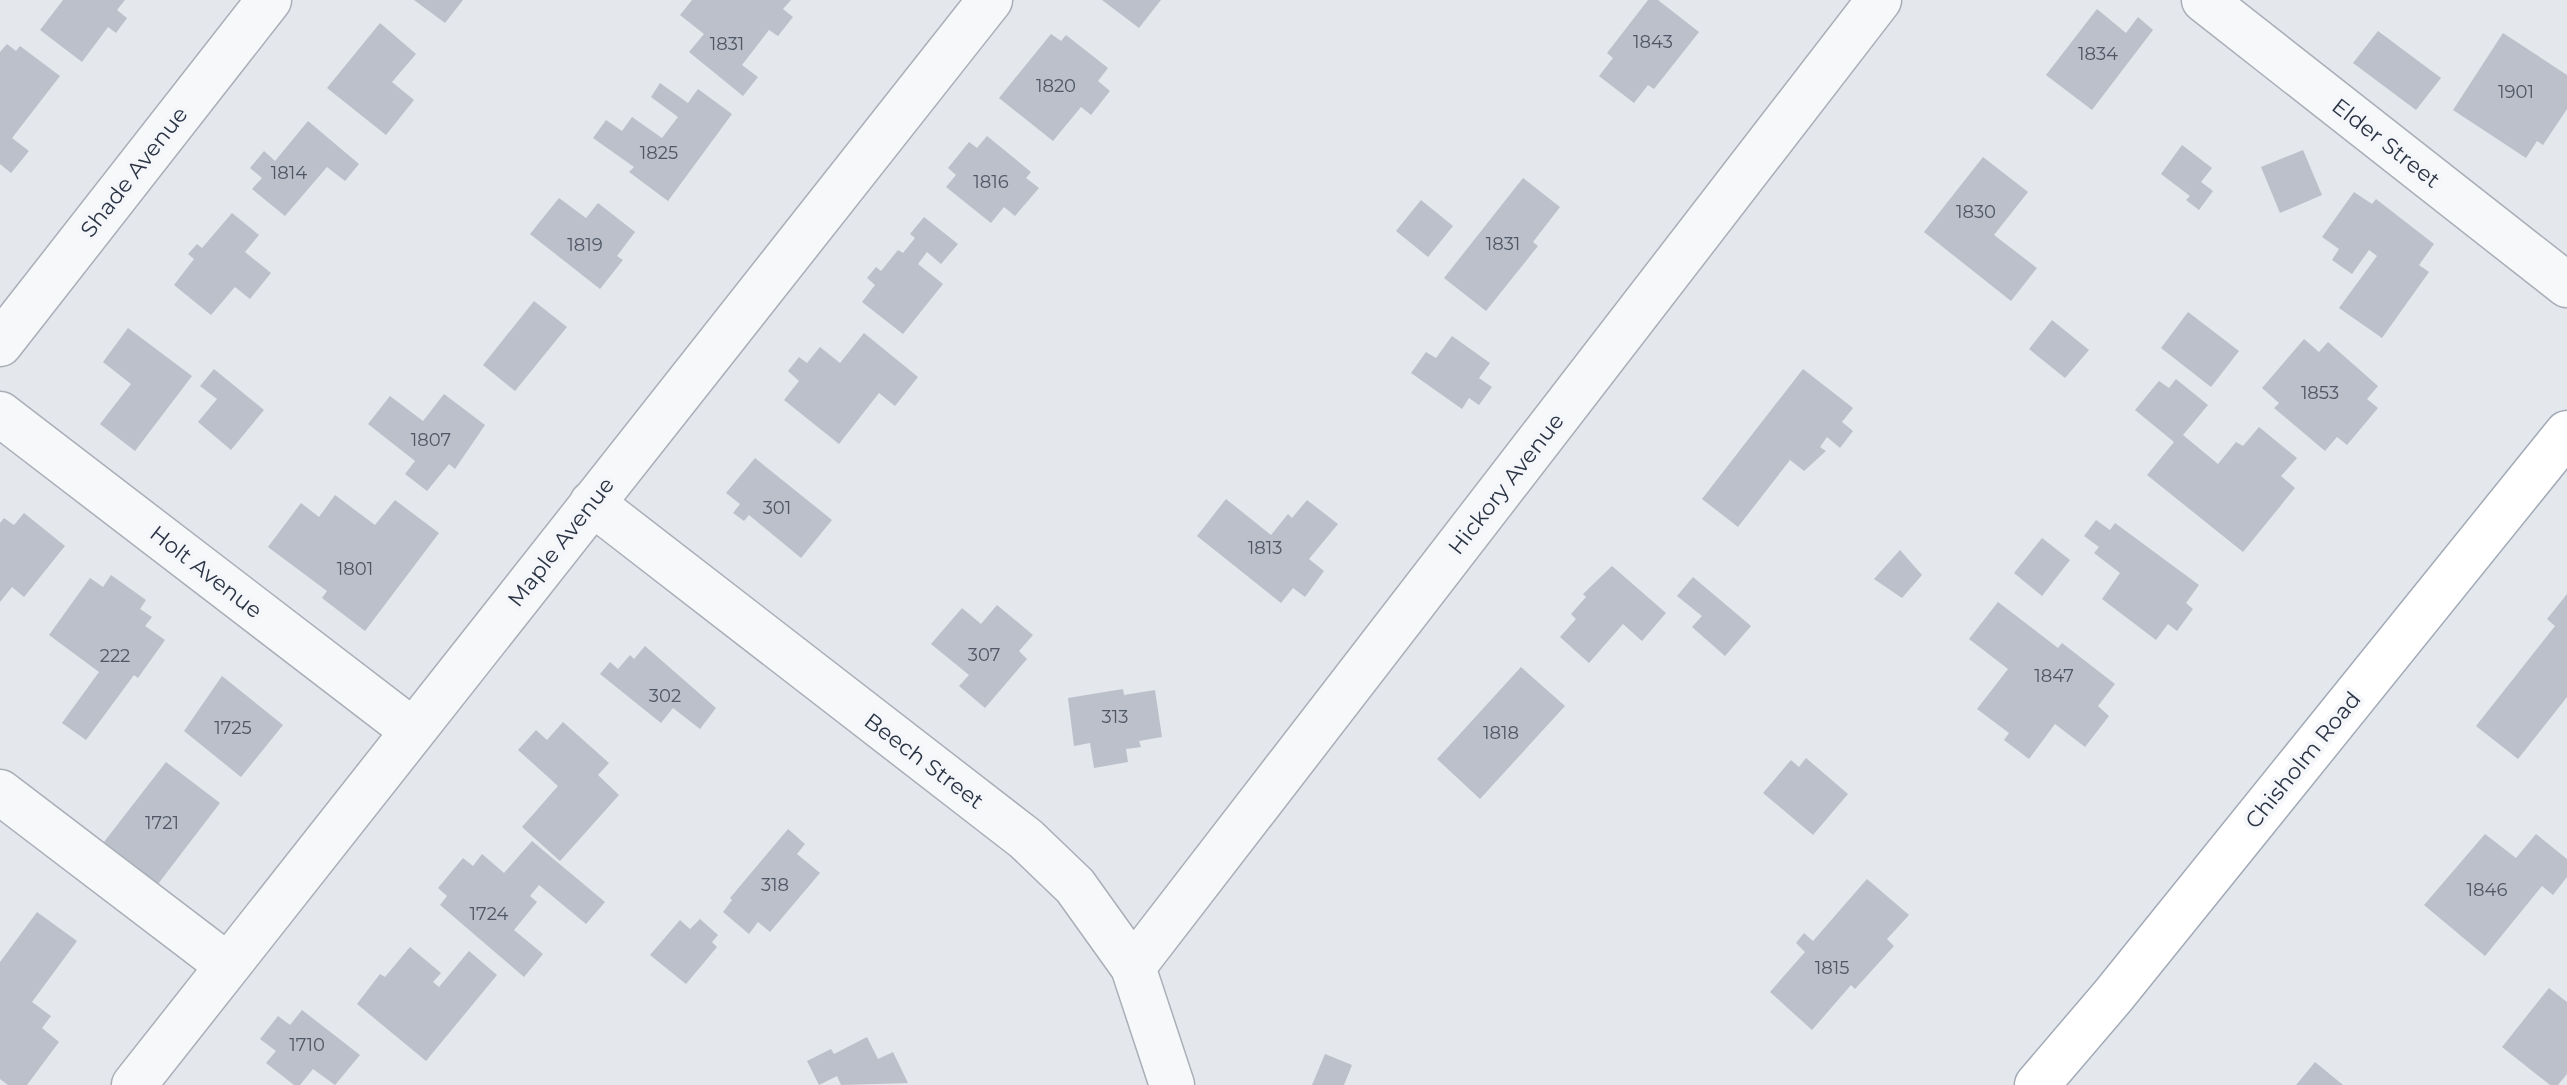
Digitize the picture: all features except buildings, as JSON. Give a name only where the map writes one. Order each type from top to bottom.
[{"type":"main road","name":"Chisholm Road","points":[[2037,1085],[2113,996],[2567,433]]},
{"type":"street","name":"Shade Avenue","points":[[0,344],[269,0]]},
{"type":"street","name":"Maple Avenue","points":[[134,1085],[990,0]]},
{"type":"street","name":"Hickory Avenue","points":[[1133,967],[1879,0]]},
{"type":"street","name":"Elder Street","points":[[2204,0],[2567,285]]},
{"type":"street","name":"Holt Avenue","points":[[0,414],[412,730]]},
{"type":"street","name":"Beech Street","points":[[592,503],[1026,839],[1075,886],[1133,967],[1172,1085]]},
{"type":"street","points":[[0,792],[227,965]]}]
